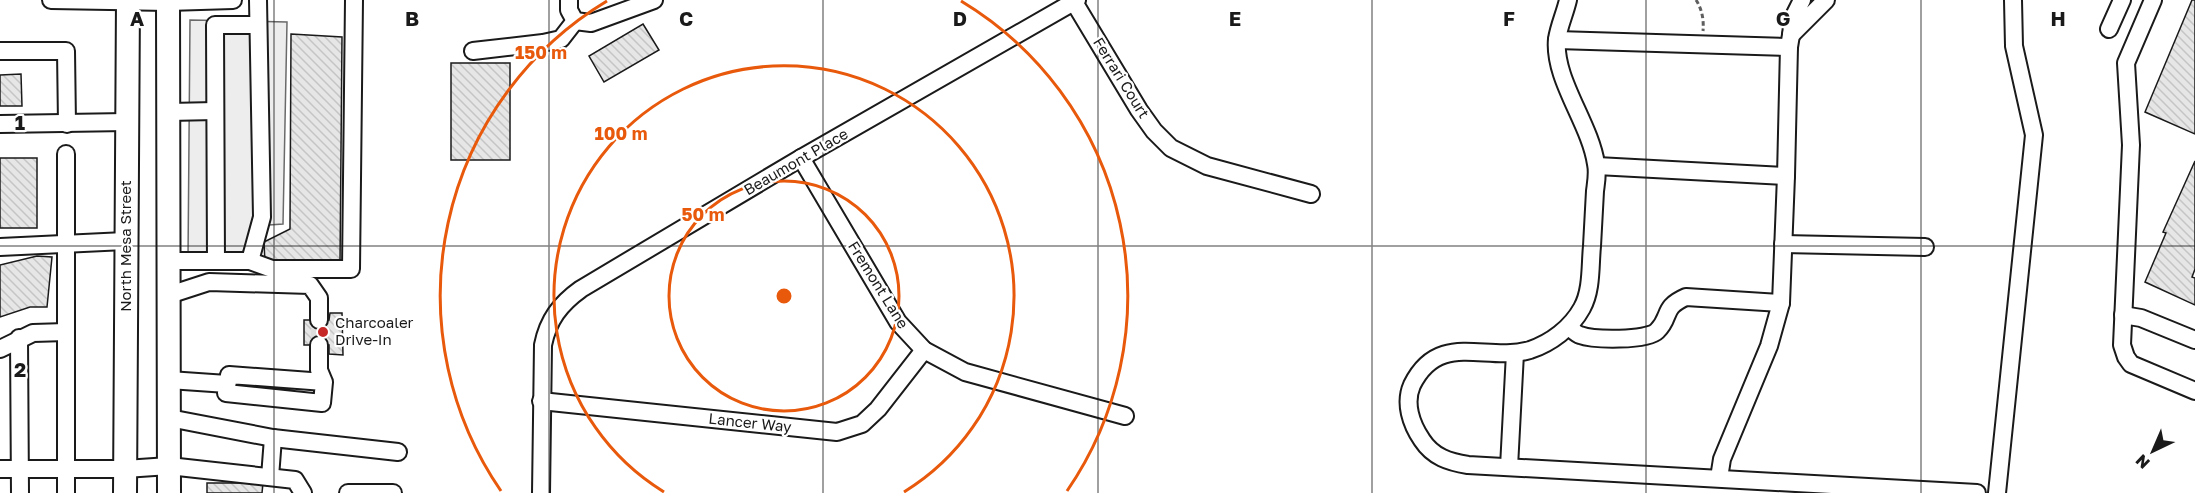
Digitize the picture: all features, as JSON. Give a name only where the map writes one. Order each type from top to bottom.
[{"type":"main road","name":"North Mesa Street","points":[[125,493],[128,1]]},
{"type":"main road","points":[[168,1],[169,493]]},
{"type":"street","points":[[51,0],[233,0]]},
{"type":"street","points":[[250,261],[262,217],[258,0]]},
{"type":"street","points":[[169,261],[250,261],[272,269],[351,269],[354,0]]},
{"type":"street","points":[[569,0],[569,10],[575,21]]},
{"type":"street","points":[[575,21],[591,23],[654,0]]},
{"type":"street","points":[[1568,0],[1557,40],[1560,66],[1570,95],[1588,131],[1597,166],[1589,287],[1582,307],[1569,327],[1555,338],[1532,349],[1515,353],[1456,351],[1434,358],[1416,378],[1410,389],[1408,404],[1417,433],[1434,454],[1448,462],[1468,465],[1977,493]]},
{"type":"street","points":[[1719,478],[1722,459],[1769,346],[1781,303],[1790,41],[1793,18],[1802,0]]},
{"type":"street","points":[[1557,40],[1702,44],[1790,41],[1826,0]]},
{"type":"street","points":[[1997,493],[2034,135],[2014,46],[2013,0]]},
{"type":"street","points":[[2109,29],[2122,0]]},
{"type":"street","points":[[2152,0],[2126,63],[2131,145],[2122,345],[2131,364],[2195,391]]},
{"type":"street","name":"Beaumont Place","points":[[541,493],[543,345],[546,331],[554,314],[566,300],[801,158],[1076,1]]},
{"type":"street","name":"Ferrari Court","points":[[1076,1],[1139,110],[1171,148],[1207,166],[1311,194]]},
{"type":"street","points":[[473,51],[561,39],[575,21]]},
{"type":"street","points":[[216,261],[215,25],[258,25]]},
{"type":"street","points":[[0,51],[66,51],[67,124]]},
{"type":"street","points":[[169,112],[215,111]]},
{"type":"street","points":[[0,124],[127,122]]},
{"type":"street","points":[[66,154],[66,493]]},
{"type":"street","name":"Fremont Lane","points":[[801,158],[898,322],[924,350],[965,372],[1125,416]]},
{"type":"street","points":[[1597,166],[1786,176]]},
{"type":"street","points":[[0,247],[125,241]]},
{"type":"street","points":[[1783,244],[1925,248]]},
{"type":"street","points":[[169,296],[209,282],[310,285],[319,298],[319,320]]},
{"type":"street","points":[[1569,327],[1580,336],[1634,340],[1648,337],[1657,331],[1668,308],[1676,301],[1686,297],[1781,303]]},
{"type":"street","points":[[2123,315],[2141,318],[2195,340]]},
{"type":"street","points":[[0,349],[33,333],[66,332]]},
{"type":"street","points":[[19,338],[20,493]]},
{"type":"street","points":[[169,380],[227,384],[229,375],[324,382],[320,370],[319,345]]},
{"type":"street","name":"Lancer Way","points":[[541,401],[837,432],[862,424],[878,409],[924,350]]},
{"type":"street","points":[[1509,467],[1515,353]]},
{"type":"street","points":[[169,418],[273,438],[398,453]]},
{"type":"street","points":[[270,477],[273,438]]},
{"type":"street","points":[[0,469],[125,469],[169,466],[295,480],[303,493]]},
{"type":"street","points":[[348,493],[393,493]]},
{"type":"path","points":[[1696,0],[1700,5],[1704,21],[1702,44]]},
{"type":"shaded area","points":[[190,20],[287,22],[283,224],[253,226],[240,259],[188,260]]},
{"type":"building","points":[[2192,0],[2195,0],[2195,134],[2145,112]]},
{"type":"building","points":[[643,24],[659,50],[604,82],[589,56]]},
{"type":"building","points":[[291,34],[342,37],[340,264],[265,263],[264,242],[290,229]]},
{"type":"building","points":[[451,63],[510,63],[510,160],[451,160]]},
{"type":"building","points":[[21,74],[22,106],[0,106],[0,75]]},
{"type":"building","points":[[0,158],[37,158],[37,228],[0,228]]},
{"type":"building","points":[[2195,161],[2195,269],[2192,277],[2195,278],[2195,305],[2145,282],[2166,233],[2163,232]]},
{"type":"building","points":[[37,256],[52,257],[47,307],[30,307],[0,317],[0,265]]},
{"type":"building","name":"Charcoaler Drive-In","points":[[330,313],[342,313],[343,355],[329,354],[329,345],[304,345],[304,320],[329,320]]},
{"type":"building","points":[[207,483],[263,483],[262,493],[207,493]]},
{"type":"tunnel","points":[[319,320],[319,345]]},
{"type":"place","name":"Charcoaler Drive-In","points":[[323,332]]}]
